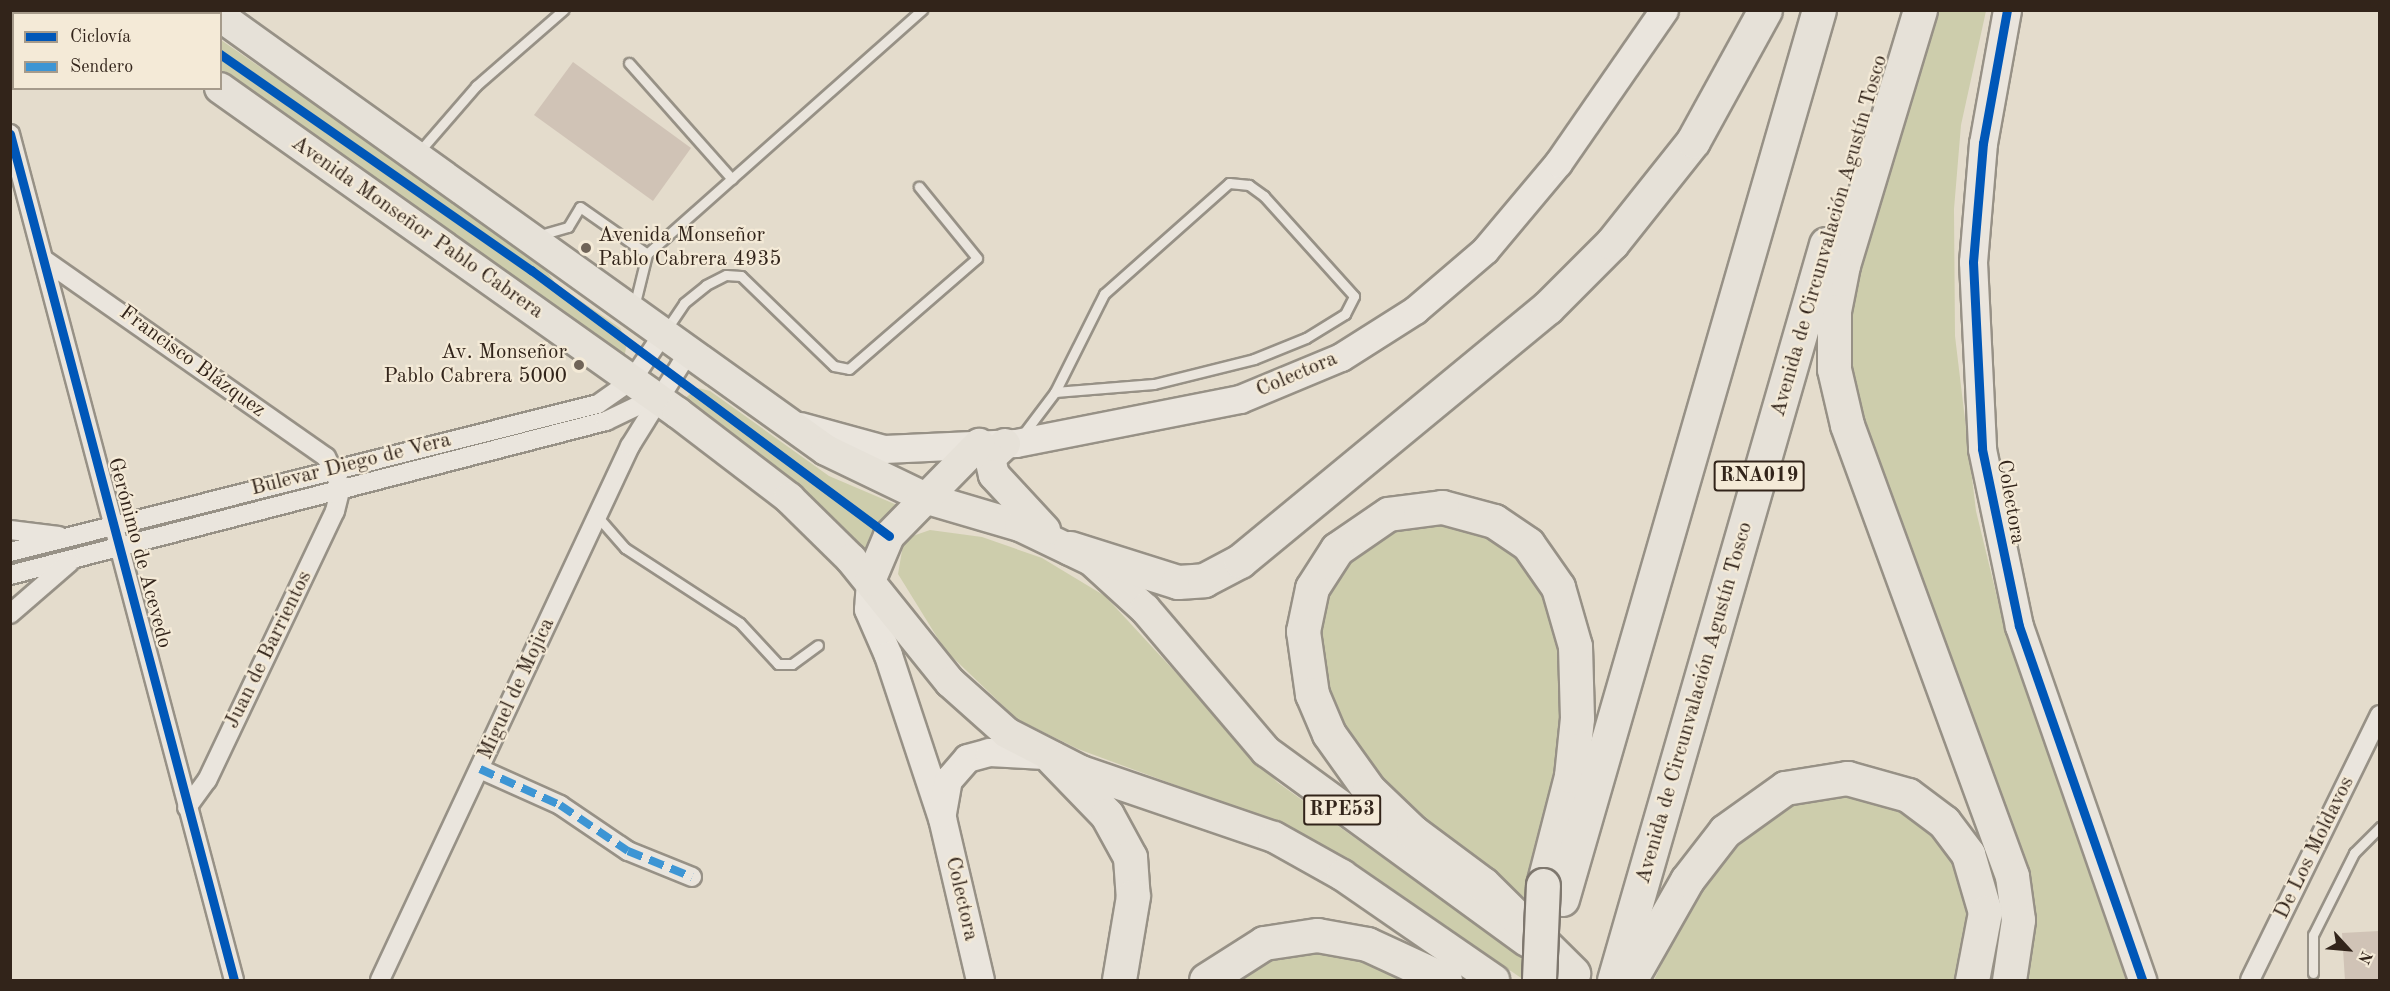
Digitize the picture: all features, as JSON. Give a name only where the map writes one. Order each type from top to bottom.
[{"type":"highway","points":[[1063,544],[1178,582],[1204,580],[1240,561],[1547,308],[1612,243],[1693,141],[1765,10]]},
{"type":"highway","name":"RNA019","points":[[1539,980],[1553,892],[1819,10]]},
{"type":"highway","name":"Avenida de Circunvalación Agustín Tosco","points":[[1614,981],[1635,960],[1897,10]]},
{"type":"highway","points":[[1920,10],[1837,290],[1834,369],[1846,425],[2012,876],[2018,920],[2009,981]]},
{"type":"highway","points":[[1553,892],[1571,776],[1577,718],[1575,646],[1558,587],[1528,544],[1477,514],[1424,507],[1371,522],[1323,567],[1306,608],[1306,673],[1320,715],[1369,790],[1413,832],[1483,884],[1581,979]]},
{"type":"highway","points":[[1048,756],[1107,815],[1130,857],[1133,896],[1119,981]]},
{"type":"highway","points":[[1635,960],[1687,880],[1743,815],[1785,788],[1847,778],[1889,787],[1927,807],[1968,854],[1985,912],[1972,981]]},
{"type":"highway","points":[[1206,981],[1264,943],[1317,935],[1367,944],[1445,981]]},
{"type":"main road","points":[[222,17],[532,236],[633,313],[783,421],[849,464],[927,499],[1063,544]]},
{"type":"main road","points":[[222,30],[264,46]]},
{"type":"main road","name":"Avenida Monseñor Pablo Cabrera","points":[[222,89],[632,380],[803,510],[870,581],[967,699],[1007,733],[1048,756],[1249,825],[1306,854],[1494,981]]},
{"type":"main road","points":[[870,581],[889,536],[927,499],[1000,444]]},
{"type":"main road","points":[[1000,444],[990,458],[994,475],[1063,544]]},
{"type":"main road","name":"RPE53","points":[[1063,544],[1109,573],[1145,609],[1249,734],[1289,771],[1581,979]]},
{"type":"street","name":"Colectora","points":[[783,421],[884,449],[1000,444],[1240,399],[1311,371],[1377,336],[1450,282],[1524,205],[1664,10]]},
{"type":"street","name":"Colectora","points":[[2007,10],[1983,143],[1973,262],[1982,449],[2019,626],[2142,981]]},
{"type":"street","name":"Gerónimo de Acevedo","points":[[10,134],[46,261],[118,548],[234,981]]},
{"type":"street","name":"Francisco Blázquez","points":[[46,261],[335,468]]},
{"type":"street","name":"Bulevar Diego de Vera","points":[[10,552],[335,468],[598,404],[632,380],[663,334]]},
{"type":"street","name":"Miguel de Mojica","points":[[380,981],[597,516],[656,398],[688,353]]},
{"type":"street","name":"Bulevar Diego de Vera","points":[[10,575],[341,487],[606,421],[656,398]]},
{"type":"street","points":[[335,468],[341,487]]},
{"type":"street","name":"Juan de Barrientos","points":[[187,808],[218,758],[336,511],[341,487]]},
{"type":"street","points":[[10,530],[70,537]]},
{"type":"street","points":[[10,614],[74,558]]},
{"type":"street","name":"Colectora","points":[[870,581],[870,618],[888,654],[942,818],[980,981]]},
{"type":"street","name":"De Los Moldavos","points":[[2250,981],[2379,715]]},
{"type":"street","points":[[942,818],[948,780],[967,758],[989,752],[1048,756]]},
{"type":"street","points":[[480,769],[560,805],[628,852],[692,877]]},
{"type":"lane","points":[[416,154],[476,87],[563,10]]},
{"type":"lane","points":[[633,313],[647,254],[922,10]]},
{"type":"lane","points":[[629,63],[732,179]]},
{"type":"lane","points":[[1000,444],[1055,392],[1104,294],[1229,183],[1249,185],[1264,196],[1353,296],[1345,314],[1306,338],[1254,359],[1154,384],[1055,392]]},
{"type":"lane","points":[[663,334],[684,303],[706,285],[726,275],[741,276],[834,366],[849,369],[977,258],[919,187]]},
{"type":"lane","points":[[532,236],[568,227],[580,207],[647,254]]},
{"type":"lane","points":[[597,516],[625,548],[740,623],[778,664],[792,664],[818,645]]},
{"type":"lane","points":[[2313,973],[2313,935],[2354,853],[2379,827]]},
{"type":"green space","points":[[1935,11],[1986,11],[1961,125],[1954,209],[1955,336],[1976,511],[2006,634],[2126,980],[2019,980],[2027,940],[1857,426],[1847,362],[1850,285]]},
{"type":"green space","points":[[222,41],[539,260],[555,283],[620,328],[627,342],[624,359],[222,71]]},
{"type":"green space","points":[[698,388],[710,391],[829,476],[904,508],[869,552],[792,482],[684,399]]},
{"type":"green space","points":[[1428,522],[1481,530],[1518,556],[1552,610],[1563,671],[1559,766],[1525,898],[1412,811],[1371,771],[1331,704],[1319,648],[1328,593],[1342,570],[1380,536]]},
{"type":"green space","points":[[930,530],[982,537],[1042,558],[1105,596],[1277,782],[1553,980],[1524,980],[1351,861],[1289,827],[1078,749],[1017,719],[945,650],[898,574],[904,539]]},
{"type":"green space","points":[[1845,793],[1887,801],[1926,824],[1952,854],[1971,909],[1956,980],[1654,980],[1695,895],[1746,833],[1781,807]]},
{"type":"green space","points":[[1314,949],[1350,954],[1414,980],[1228,980],[1279,954]]},
{"type":"building","points":[[573,62],[691,148],[653,201],[534,115]]},
{"type":"building","points":[[2379,931],[2379,981],[2345,981],[2342,933]]},
{"type":"marked path","points":[[480,769],[560,805],[628,851],[692,877]]},
{"type":"cycle path","points":[[2007,10],[1983,143],[1973,262],[1982,449],[2019,626],[2142,980]]},
{"type":"cycle path","points":[[222,55],[531,270],[889,536]]},
{"type":"cycle path","points":[[10,134],[234,980]]},
{"type":"place","name":"Avenida Monseñor Pablo Cabrera 4935","points":[[586,248]]},
{"type":"place","name":"Av. Monseñor Pablo Cabrera 5000","points":[[579,365]]}]
